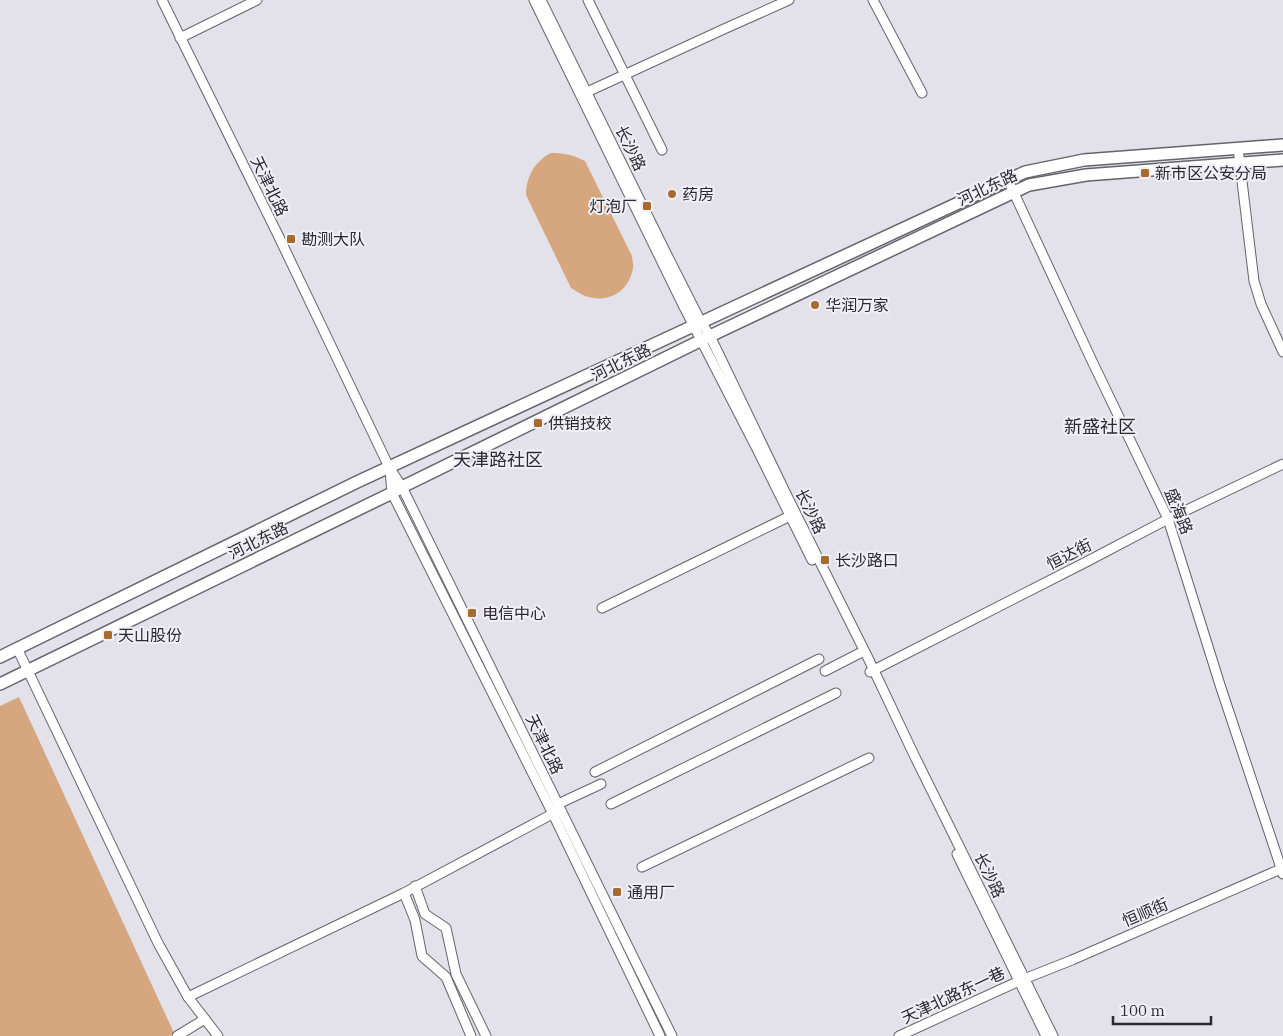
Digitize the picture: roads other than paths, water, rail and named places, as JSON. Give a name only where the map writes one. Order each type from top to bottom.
[{"type":"main road","points":[[0,657],[389,467],[1025,172],[1084,160],[1283,145]]},
{"type":"main road","name":"河北东路","points":[[0,684],[706,338],[1029,184],[1086,175],[1283,160]]},
{"type":"street","name":"天津北路","points":[[162,0],[277,233],[389,467],[402,487],[557,809],[660,1036]]},
{"type":"street","points":[[180,38],[257,0]]},
{"type":"street","name":"长沙路","points":[[534,0],[697,323],[791,504],[871,671],[920,766],[1022,980],[1046,1036]]},
{"type":"street","name":"长沙路","points":[[542,0],[697,323]]},
{"type":"street","points":[[588,0],[662,150]]},
{"type":"street","points":[[587,92],[789,0]]},
{"type":"street","points":[[873,0],[922,93]]},
{"type":"street","points":[[1238,148],[1254,281],[1261,304],[1283,352]]},
{"type":"street","name":"盛海路","points":[[1008,180],[1168,519],[1221,688],[1283,870]]},
{"type":"street","name":"长沙路","points":[[706,338],[790,516],[871,671]]},
{"type":"street","name":"恒达街","points":[[871,671],[1168,519],[1283,464]]},
{"type":"street","name":"天津北路","points":[[389,467],[392,493],[557,809],[672,1036]]},
{"type":"street","points":[[602,608],[790,516]]},
{"type":"street","points":[[18,648],[158,943],[188,996],[218,1036]]},
{"type":"street","points":[[825,671],[860,653]]},
{"type":"street","points":[[595,772],[819,660]]},
{"type":"street","points":[[611,804],[836,693]]},
{"type":"street","points":[[642,868],[869,758]]},
{"type":"street","points":[[188,996],[404,893],[601,784]]},
{"type":"street","name":"恒顺街","points":[[1022,980],[1283,870]]},
{"type":"street","points":[[415,886],[425,914],[446,928],[456,974],[486,1036]]},
{"type":"street","points":[[404,893],[415,920],[422,956],[446,977],[472,1036]]},
{"type":"street","name":"长沙路","points":[[1022,980],[1053,1036]]},
{"type":"street","name":"天津北路东一巷","points":[[899,1036],[1022,980]]},
{"type":"street","points":[[177,1036],[205,1019]]},
{"type":"place","name":"新市区公安分局","points":[[1145,173]]},
{"type":"place","name":"药房","points":[[672,194]]},
{"type":"place","name":"灯泡厂","points":[[647,206]]},
{"type":"place","name":"勘测大队","points":[[291,239]]},
{"type":"place","name":"华润万家","points":[[815,305]]},
{"type":"place","name":"供销技校","points":[[538,423]]},
{"type":"place","name":"长沙路口","points":[[825,560]]},
{"type":"place","name":"电信中心","points":[[472,613]]},
{"type":"place","name":"天山股份","points":[[108,635]]},
{"type":"place","name":"通用厂","points":[[617,892]]},
{"type":"district","name":"新盛社区","points":[[1100,427]]},
{"type":"district","name":"天津路社区","points":[[498,460]]}]
